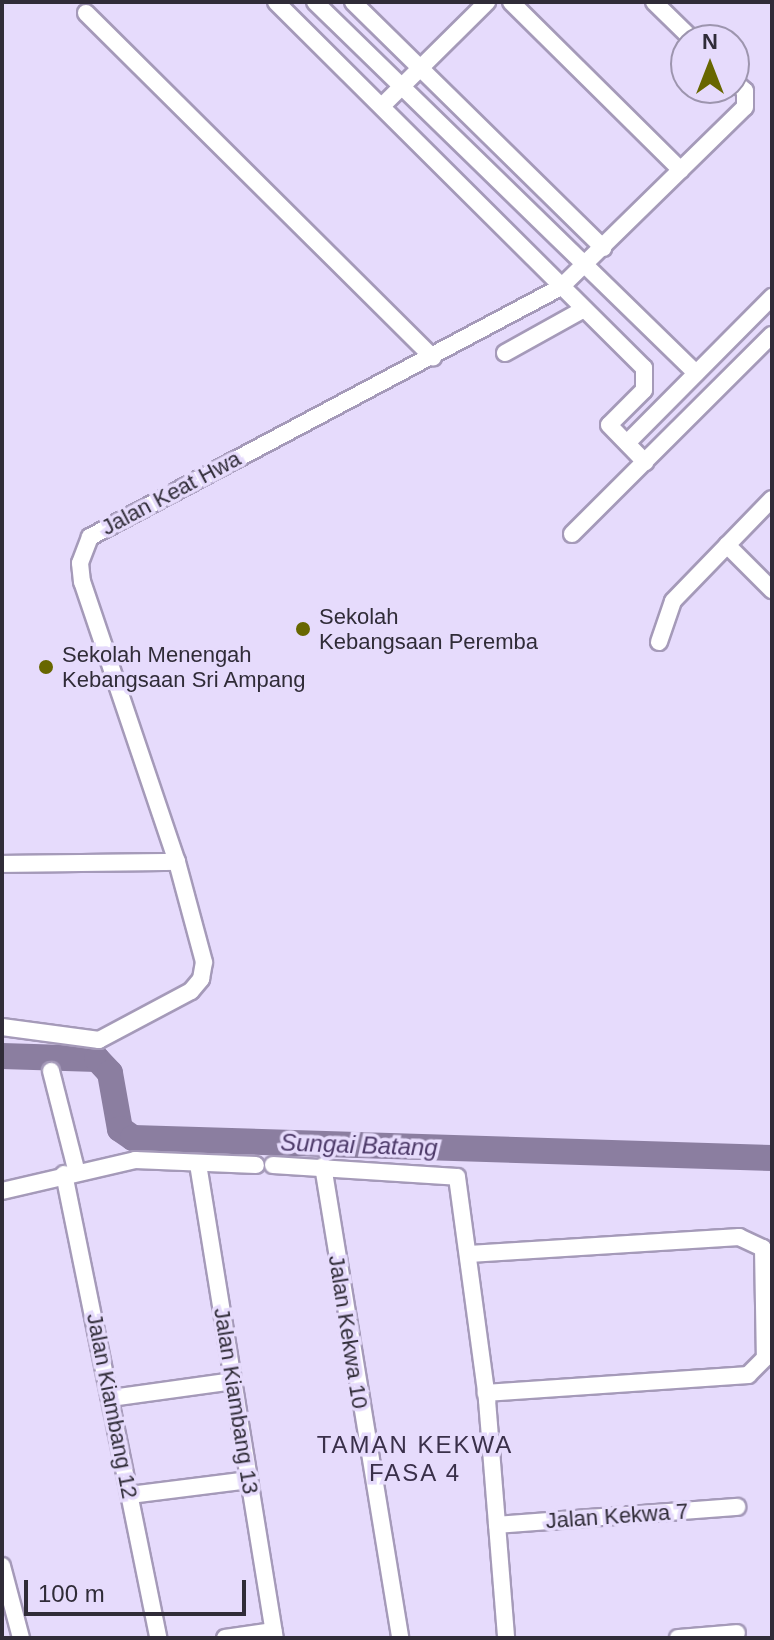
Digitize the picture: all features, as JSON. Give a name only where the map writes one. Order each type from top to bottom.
[{"type":"street","points":[[276,2],[644,368],[648,380],[609,425],[645,462]]},
{"type":"street","points":[[315,2],[696,373]]},
{"type":"street","points":[[353,2],[603,248]]},
{"type":"street","points":[[382,106],[487,2]]},
{"type":"street","points":[[511,2],[681,170]]},
{"type":"street","points":[[654,2],[677,24]]},
{"type":"street","points":[[86,13],[433,358]]},
{"type":"street","name":"Jalan Keat Hwa","points":[[2,1027],[99,1040],[191,991],[204,962],[177,862],[82,582],[84,549],[101,527],[433,358],[561,287],[745,104]]},
{"type":"street","points":[[627,443],[772,297]]},
{"type":"street","points":[[505,353],[584,309]]},
{"type":"street","points":[[572,534],[772,335]]},
{"type":"street","points":[[659,642],[673,601],[772,499]]},
{"type":"street","points":[[727,545],[772,590]]},
{"type":"street","points":[[2,864],[177,862]]},
{"type":"street","name":"Jalan Kiambang 12","points":[[51,1071],[158,1638]]},
{"type":"street","points":[[2,1191],[70,1171],[135,1160],[323,1166],[457,1177],[486,1393],[506,1638]]},
{"type":"street","name":"Jalan Kiambang 13","points":[[198,1164],[274,1634]]},
{"type":"street","name":"Jalan Kekwa 10","points":[[323,1166],[400,1638]]},
{"type":"street","points":[[469,1254],[739,1237],[763,1248],[765,1358],[748,1375],[486,1393]]},
{"type":"street","points":[[111,1398],[233,1381]]},
{"type":"street","points":[[130,1495],[249,1480]]},
{"type":"street","name":"Jalan Kekwa 7","points":[[497,1525],[737,1507]]},
{"type":"street","points":[[2,1566],[21,1638]]},
{"type":"street","points":[[678,1638],[737,1633]]},
{"type":"street","points":[[225,1638],[274,1634]]},
{"type":"waterway","name":"Sungai Batang","points":[[2,1056],[97,1059],[110,1073],[120,1129],[133,1138],[772,1158]]},
{"type":"place","name":"Sekolah Kebangsaan Peremba","points":[[303,629]]},
{"type":"place","name":"Sekolah Menengah Kebangsaan Sri Ampang","points":[[46,667]]},
{"type":"district","name":"TAMAN KEKWA FASA 4","points":[[415,1459]]}]
